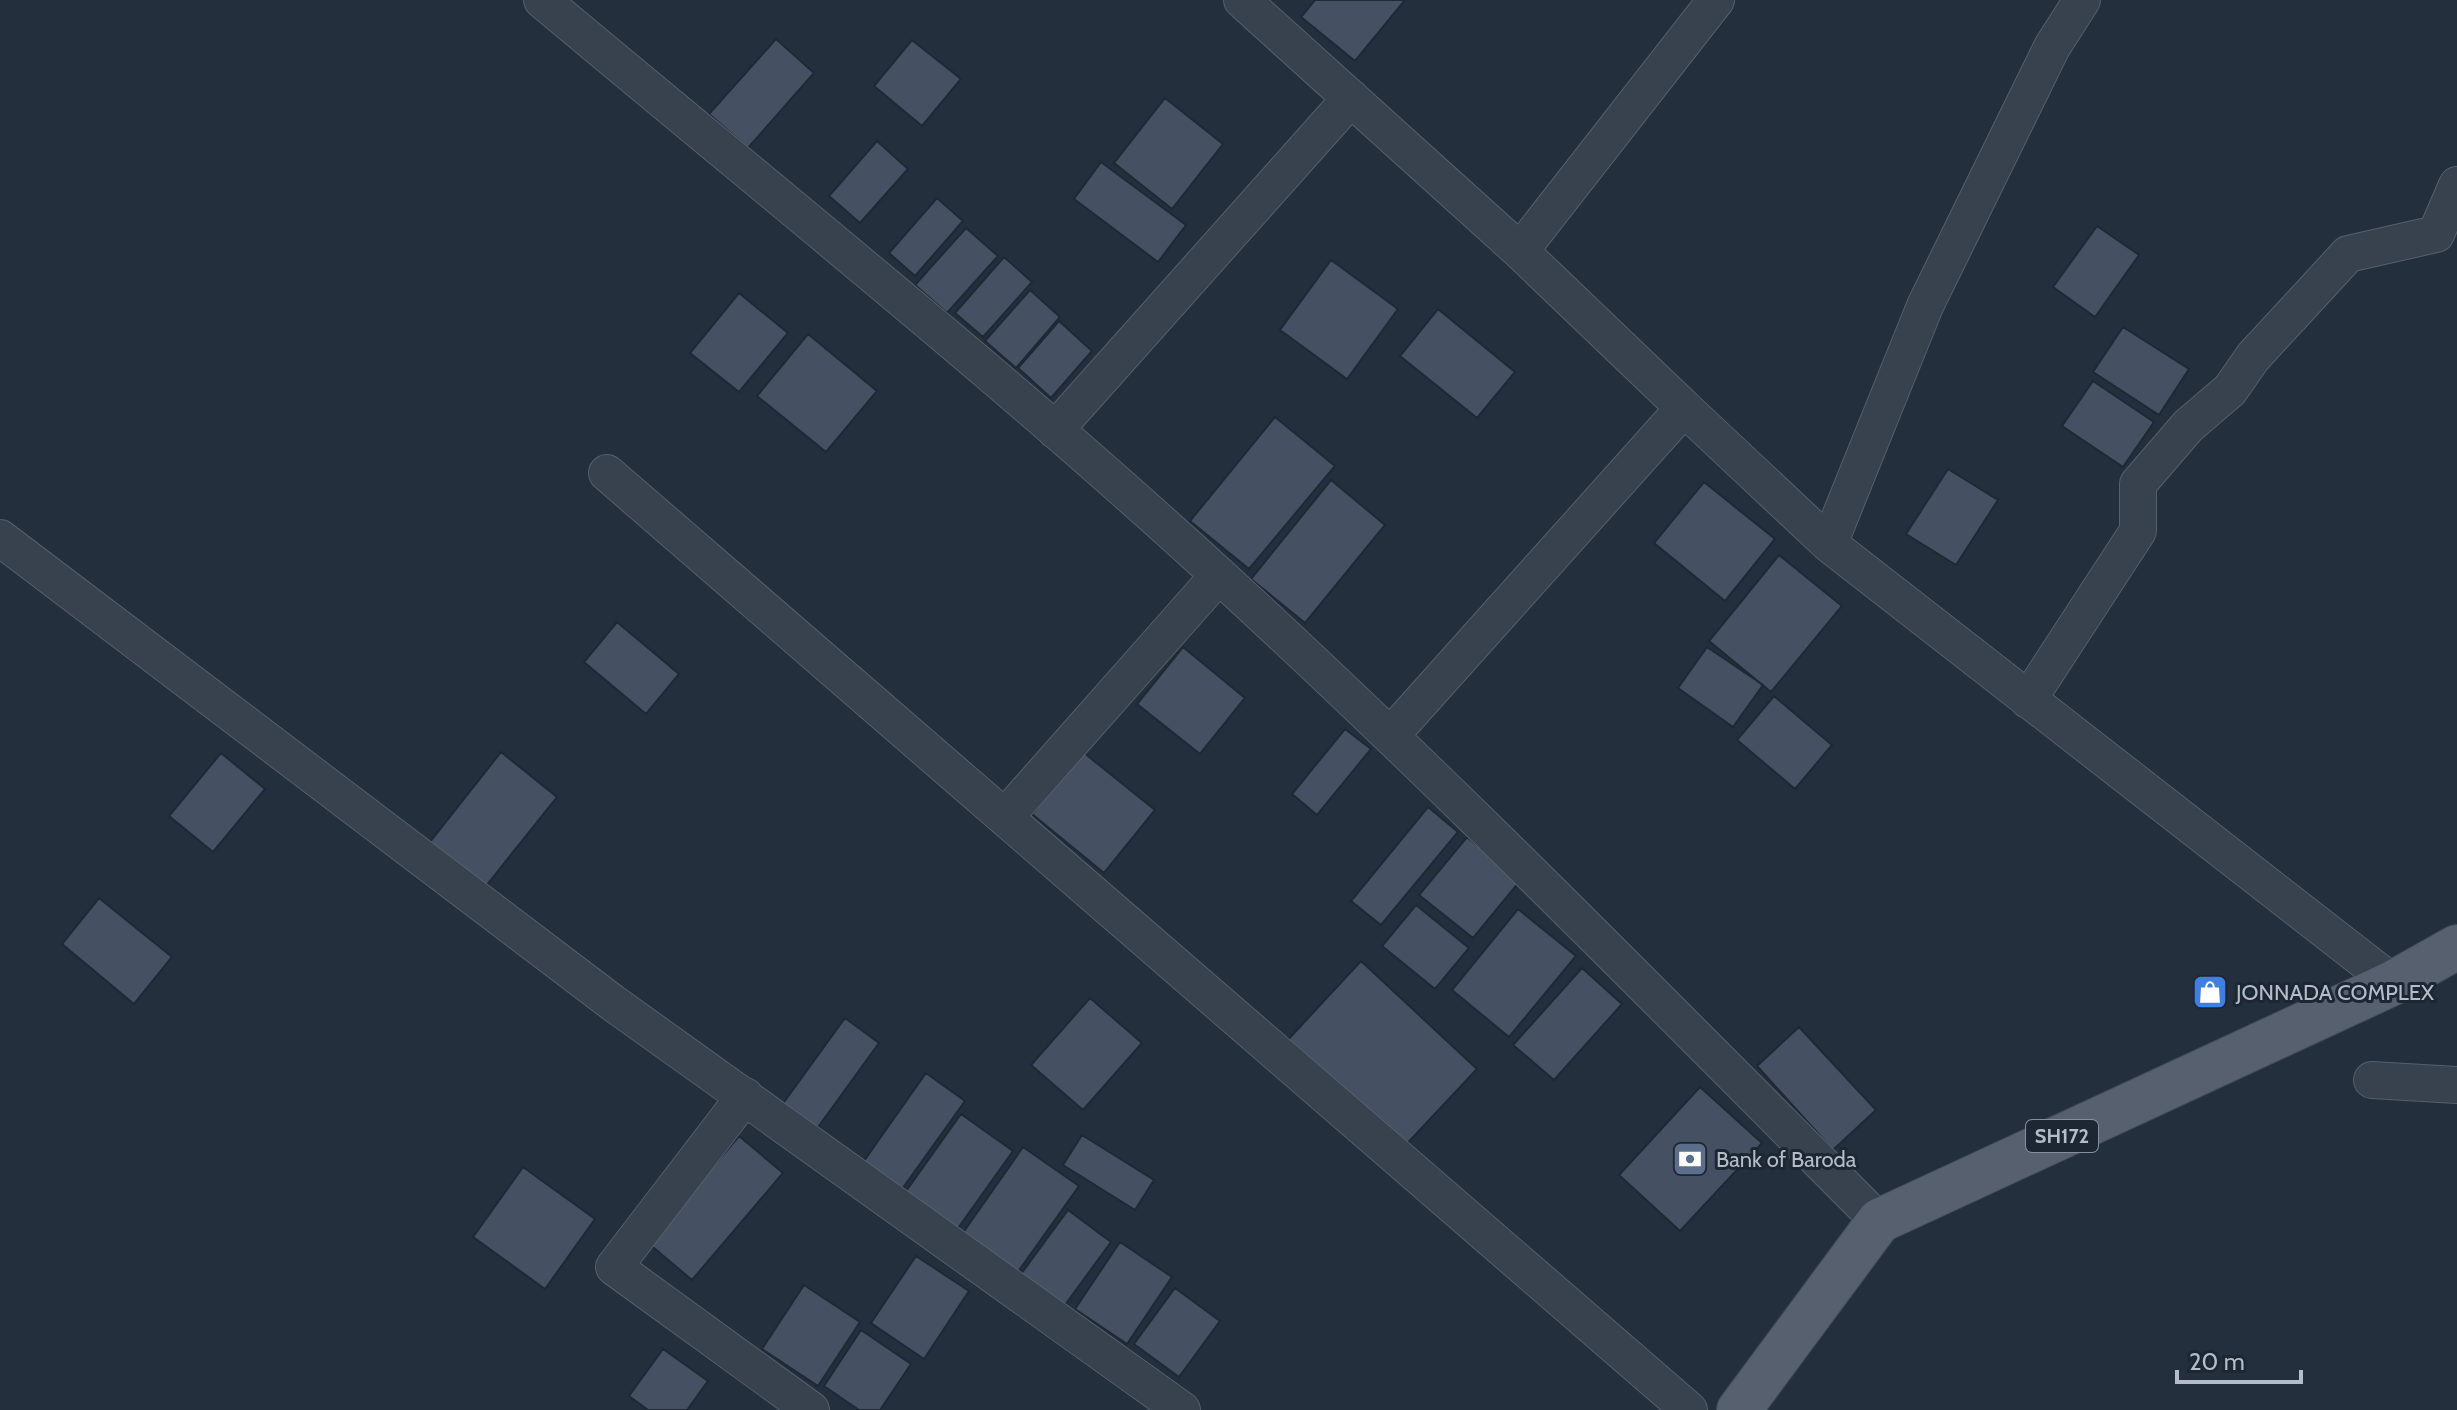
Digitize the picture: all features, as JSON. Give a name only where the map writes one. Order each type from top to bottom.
[{"type":"main road","name":"SH172","points":[[1739,1410],[1879,1221],[2393,983],[2457,947]]},
{"type":"street","points":[[542,0],[1055,430],[1219,575],[1391,735],[1879,1221]]},
{"type":"street","points":[[1242,0],[1520,251],[1829,544],[2393,983]]},
{"type":"street","points":[[1520,251],[1716,0]]},
{"type":"street","points":[[1829,544],[1925,306],[2052,47],[2082,0]]},
{"type":"street","points":[[1055,430],[1351,98]]},
{"type":"street","points":[[2028,700],[2138,531],[2138,484],[2188,426],[2230,390],[2253,357],[2348,254],[2446,245],[2457,185]]},
{"type":"street","points":[[1391,735],[1684,408]]},
{"type":"street","points":[[607,473],[1689,1410]]},
{"type":"street","points":[[0,538],[587,984],[1182,1410]]},
{"type":"street","points":[[1005,817],[1219,575]]},
{"type":"street","points":[[2372,1080],[2457,1085]]},
{"type":"street","points":[[745,1096],[614,1267],[811,1410]]},
{"type":"building","points":[[1315,0],[1405,0],[1355,61],[1301,17]]},
{"type":"building","points":[[776,39],[814,73],[748,148],[709,114]]},
{"type":"building","points":[[912,40],[961,79],[922,126],[874,86]]},
{"type":"building","points":[[1165,98],[1223,144],[1172,209],[1114,163]]},
{"type":"building","points":[[877,141],[908,169],[860,223],[829,196]]},
{"type":"building","points":[[1101,162],[1186,225],[1158,262],[1074,199]]},
{"type":"building","points":[[937,198],[963,221],[915,276],[889,253]]},
{"type":"building","points":[[2097,226],[2139,255],[2095,317],[2053,287]]},
{"type":"building","points":[[966,228],[998,256],[947,313],[915,285]]},
{"type":"building","points":[[1004,257],[1032,282],[983,337],[955,313]]},
{"type":"building","points":[[1331,260],[1398,309],[1347,379],[1280,330]]},
{"type":"building","points":[[1030,290],[1060,317],[1016,368],[985,341]]},
{"type":"building","points":[[739,293],[788,333],[739,392],[690,353]]},
{"type":"building","points":[[1438,309],[1515,372],[1477,418],[1400,356]]},
{"type":"building","points":[[1059,321],[1092,351],[1051,398],[1018,368]]},
{"type":"building","points":[[2123,327],[2189,369],[2159,415],[2093,372]]},
{"type":"building","points":[[808,334],[877,391],[826,452],[757,396]]},
{"type":"building","points":[[2093,381],[2154,422],[2123,467],[2062,426]]},
{"type":"building","points":[[1275,417],[1335,466],[1249,569],[1190,521]]},
{"type":"building","points":[[1948,469],[1998,500],[1956,565],[1906,534]]},
{"type":"building","points":[[1331,480],[1385,525],[1305,623],[1251,579]]},
{"type":"building","points":[[1704,482],[1775,539],[1725,601],[1654,543]]},
{"type":"building","points":[[1779,555],[1842,606],[1771,692],[1709,641]]},
{"type":"building","points":[[617,622],[679,674],[646,714],[584,662]]},
{"type":"building","points":[[1183,647],[1245,698],[1200,754],[1137,704]]},
{"type":"building","points":[[1707,647],[1763,685],[1733,727],[1678,688]]},
{"type":"building","points":[[1774,696],[1832,745],[1795,789],[1737,740]]},
{"type":"building","points":[[1345,729],[1371,749],[1317,815],[1292,794]]},
{"type":"building","points":[[501,752],[557,797],[486,886],[430,842]]},
{"type":"building","points":[[1083,752],[1155,810],[1104,873],[1032,814]]},
{"type":"building","points":[[221,753],[265,789],[213,852],[169,816]]},
{"type":"building","points":[[1428,807],[1458,832],[1381,925],[1351,901]]},
{"type":"building","points":[[1467,837],[1520,881],[1473,938],[1419,895]]},
{"type":"building","points":[[99,898],[172,957],[134,1004],[62,944]]},
{"type":"building","points":[[1416,905],[1469,948],[1435,989],[1382,946]]},
{"type":"building","points":[[1518,909],[1576,956],[1509,1037],[1452,990]]},
{"type":"building","points":[[1361,961],[1477,1069],[1401,1150],[1285,1043]]},
{"type":"building","points":[[1582,968],[1622,1004],[1554,1080],[1513,1045]]},
{"type":"building","points":[[1090,998],[1142,1043],[1083,1110],[1031,1065]]},
{"type":"building","points":[[845,1018],[879,1043],[813,1134],[779,1109]]},
{"type":"building","points":[[1799,1027],[1876,1110],[1833,1150],[1757,1066]]},
{"type":"building","points":[[926,1073],[965,1101],[897,1196],[859,1168]]},
{"type":"building","name":"Bank of Baroda","points":[[1700,1087],[1762,1143],[1680,1231],[1619,1175]]},
{"type":"building","points":[[961,1114],[1013,1151],[956,1231],[904,1194]]},
{"type":"building","points":[[1082,1135],[1154,1180],[1135,1210],[1063,1165]]},
{"type":"building","points":[[739,1136],[783,1173],[692,1280],[648,1243]]},
{"type":"building","points":[[1023,1147],[1079,1186],[1015,1276],[960,1237]]},
{"type":"building","points":[[523,1167],[595,1219],[545,1289],[473,1237]]},
{"type":"building","points":[[1068,1210],[1111,1242],[1065,1305],[1021,1274]]},
{"type":"building","points":[[1120,1242],[1172,1277],[1127,1344],[1075,1309]]},
{"type":"building","points":[[916,1256],[969,1291],[924,1359],[871,1323]]},
{"type":"building","points":[[804,1285],[860,1322],[818,1386],[762,1349]]},
{"type":"building","points":[[1175,1288],[1220,1321],[1179,1377],[1134,1344]]},
{"type":"building","points":[[861,1330],[911,1364],[880,1410],[859,1410],[824,1386]]},
{"type":"building","points":[[663,1349],[708,1381],[687,1410],[648,1410],[629,1396]]},
{"type":"place","name":"JONNADA COMPLEX","points":[[2210,992]]},
{"type":"place","name":"Bank of Baroda","points":[[1690,1159]]}]
